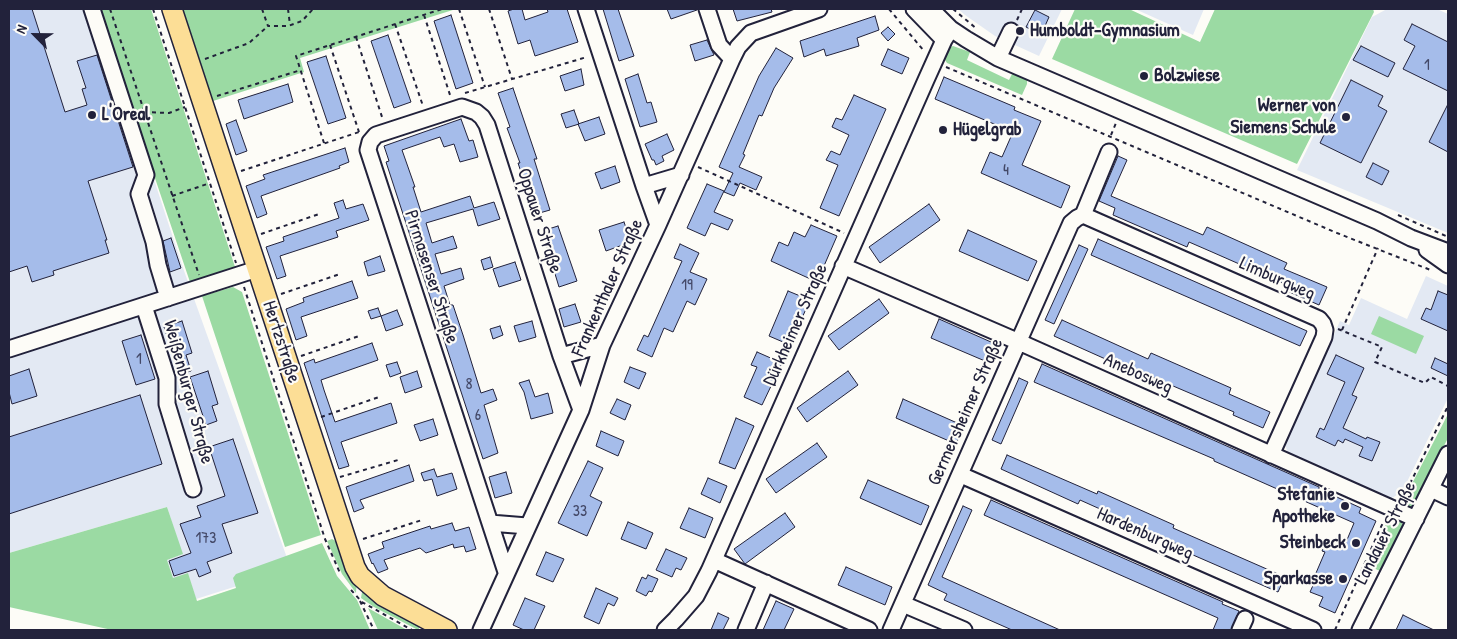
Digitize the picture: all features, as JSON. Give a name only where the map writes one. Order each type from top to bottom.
[{"type":"main road","name":"Hertzstraße","points":[[172,9],[355,567],[360,576],[383,596],[447,630]]},
{"type":"street","points":[[92,9],[146,175],[139,194],[154,242],[158,265],[168,298]]},
{"type":"street","points":[[586,9],[658,225]]},
{"type":"street","points":[[707,9],[719,45],[732,59]]},
{"type":"street","name":"Frankenthaler Straße","points":[[481,630],[580,410],[602,345],[738,47],[751,33],[819,9]]},
{"type":"street","points":[[914,9],[948,34],[974,44],[998,58],[1377,220],[1414,239],[1448,252]]},
{"type":"street","points":[[931,9],[948,34]]},
{"type":"street","points":[[998,58],[1011,31]]},
{"type":"street","name":"Dürkheimer Straße","points":[[665,630],[696,596],[714,560],[934,60],[948,34]]},
{"type":"street","name":"Oppauer Straße","points":[[370,142],[376,135],[459,108],[466,108],[476,112],[487,125],[580,410]]},
{"type":"street","name":"Pirmasenser Straße","points":[[370,142],[368,150],[506,572]]},
{"type":"street","points":[[1083,215],[1109,152]]},
{"type":"street","points":[[644,186],[684,168]]},
{"type":"street","name":"Limburgweg","points":[[1083,215],[1320,319],[1325,330]]},
{"type":"street","name":"Germersheimer Straße","points":[[891,630],[1071,223],[1083,215]]},
{"type":"street","points":[[1414,239],[1444,269]]},
{"type":"street","name":"Anebosweg","points":[[843,266],[1019,342],[1416,519]]},
{"type":"street","name":"Weißenburger Straße","points":[[9,349],[257,269]]},
{"type":"street","name":"Weißenburger Straße","points":[[144,306],[168,378],[167,404],[193,489]]},
{"type":"street","points":[[1271,455],[1324,337],[1325,330]]},
{"type":"street","points":[[561,356],[602,345]]},
{"type":"street","name":"Landauer Straße","points":[[1363,629],[1448,454]]},
{"type":"street","name":"Hardenburgweg","points":[[961,475],[1313,630]]},
{"type":"street","points":[[1431,489],[1448,497]]},
{"type":"street","points":[[490,523],[527,526]]},
{"type":"street","points":[[714,560],[869,630]]},
{"type":"street","points":[[746,630],[766,583]]},
{"type":"street","points":[[903,604],[964,630]]},
{"type":"path","points":[[110,9],[203,286]]},
{"type":"path","points":[[262,9],[268,26]]},
{"type":"path","points":[[288,9],[290,25]]},
{"type":"path","points":[[191,64],[249,43],[268,26],[290,25],[302,22],[313,9]]},
{"type":"path","points":[[324,143],[296,56],[442,9]]},
{"type":"path","points":[[459,9],[485,87]]},
{"type":"path","points":[[489,9],[512,79]]},
{"type":"path","points":[[889,9],[934,60],[1337,233],[1444,269]]},
{"type":"path","points":[[953,9],[963,18]]},
{"type":"path","points":[[424,14],[451,98]]},
{"type":"path","points":[[395,24],[424,108]]},
{"type":"path","points":[[356,36],[384,122]]},
{"type":"path","points":[[330,45],[359,132],[370,142]]},
{"type":"path","points":[[202,100],[300,70]]},
{"type":"path","points":[[144,112],[168,113],[185,107]]},
{"type":"path","points":[[684,168],[856,238]]},
{"type":"path","points":[[172,196],[210,183]]},
{"type":"path","points":[[247,239],[319,214]]},
{"type":"path","points":[[1342,330],[1378,248]]},
{"type":"path","points":[[266,298],[340,274]]},
{"type":"path","points":[[1325,330],[1333,328],[1342,330],[1382,347],[1375,362],[1425,383],[1431,377],[1448,386]]},
{"type":"path","points":[[287,361],[359,336]]},
{"type":"path","points":[[307,422],[379,397]]},
{"type":"path","points":[[326,482],[398,460]]},
{"type":"path","points":[[346,544],[422,520]]},
{"type":"path","points":[[359,599],[374,630]]},
{"type":"shaded area","points":[[9,9],[98,9],[183,268],[291,569],[196,599],[188,574],[173,579],[167,560],[182,554],[167,507],[9,553]]},
{"type":"shaded area","name":"Humboldt-Gymnasium","points":[[958,9],[1062,9],[1039,56],[995,36]]},
{"type":"shaded area","name":"Humboldt-Gymnasium","points":[[1135,9],[1204,9],[1193,35]]},
{"type":"shaded area","points":[[1387,9],[1437,9],[1448,14],[1448,233],[1297,170],[1372,17]]},
{"type":"shaded area","points":[[1426,276],[1448,286],[1448,398],[1402,492],[1392,498],[1288,453],[1285,445],[1340,321],[1349,325],[1361,298],[1407,319]]},
{"type":"green space","points":[[98,9],[151,9],[236,270],[191,285]]},
{"type":"green space","points":[[183,9],[456,9],[300,58],[304,72],[213,101]]},
{"type":"green space","points":[[1075,9],[1129,9],[1200,42],[1215,9],[1373,9],[1374,12],[1297,164],[1052,59]]},
{"type":"green space","points":[[953,46],[970,52],[967,60],[1009,80],[1013,72],[1027,79],[1022,95],[947,63],[943,57],[946,49]]},
{"type":"green space","points":[[233,287],[242,292],[321,535],[285,547],[202,296]]},
{"type":"green space","points":[[1379,316],[1424,336],[1416,354],[1371,334]]},
{"type":"green space","points":[[1448,414],[1448,438],[1412,509],[1402,503]]},
{"type":"green space","points":[[167,507],[183,554],[167,560],[173,578],[188,573],[197,601],[236,588],[233,578],[236,574],[322,543],[337,576],[357,600],[370,630],[112,630],[9,607],[9,553]]},
{"type":"green space","points":[[1391,513],[1401,518],[1403,529],[1382,572],[1367,565]]},
{"type":"green space","points":[[332,539],[339,543],[357,577],[356,593],[342,574],[327,541]]},
{"type":"green space","points":[[363,586],[421,625],[418,630],[361,598]]},
{"type":"green space","points":[[368,608],[407,630],[378,630]]},
{"type":"building","points":[[9,9],[32,9],[65,112],[87,105],[82,89],[86,88],[77,61],[97,55],[133,167],[88,181],[107,240],[105,240],[109,253],[53,271],[54,275],[32,282],[27,266],[9,272]]},
{"type":"building","points":[[522,9],[525,20],[548,12],[547,9],[567,9],[578,42],[535,56],[530,40],[518,44],[508,11]]},
{"type":"building","points":[[603,9],[618,9],[634,56],[619,61]]},
{"type":"building","points":[[667,9],[697,9],[697,10],[671,19]]},
{"type":"building","points":[[733,9],[771,9],[772,12],[737,21]]},
{"type":"building","points":[[1035,10],[1049,17],[1041,35],[1026,27]]},
{"type":"building","points":[[451,15],[473,83],[456,89],[434,21]]},
{"type":"building","points":[[875,16],[879,30],[857,38],[859,46],[826,56],[824,49],[804,57],[800,41]]},
{"type":"building","points":[[1412,24],[1448,42],[1448,91],[1403,69],[1415,46],[1404,40]]},
{"type":"building","points":[[888,27],[895,34],[888,41],[881,33]]},
{"type":"building","points":[[388,35],[411,102],[394,108],[371,41]]},
{"type":"building","points":[[707,40],[714,55],[695,61],[690,45]]},
{"type":"building","points":[[1361,46],[1395,63],[1388,77],[1353,60]]},
{"type":"building","points":[[776,48],[793,58],[774,88],[762,116],[759,115],[739,167],[762,177],[756,190],[740,183],[734,196],[724,192],[733,173],[719,167],[759,76]]},
{"type":"building","points":[[888,49],[909,58],[902,74],[881,65]]},
{"type":"building","points":[[326,56],[346,118],[328,124],[307,62]]},
{"type":"building","points":[[581,69],[584,85],[565,91],[560,76]]},
{"type":"building","points":[[638,74],[647,103],[651,102],[657,122],[640,127],[625,79]]},
{"type":"building","points":[[944,77],[1015,107],[1014,110],[1041,121],[1022,165],[1070,186],[1061,208],[981,173],[990,152],[1002,157],[1013,132],[935,99]]},
{"type":"building","points":[[1351,80],[1383,96],[1378,106],[1387,111],[1361,163],[1320,143]]},
{"type":"building","points":[[288,84],[293,102],[244,119],[238,100]]},
{"type":"building","points":[[513,88],[537,159],[534,159],[550,210],[536,214],[507,128],[510,127],[498,93]]},
{"type":"building","points":[[854,95],[886,109],[839,216],[820,208],[838,165],[826,160],[831,151],[840,155],[849,135],[832,127],[836,118],[842,120]]},
{"type":"building","points":[[1448,104],[1448,152],[1429,142]]},
{"type":"building","points":[[574,110],[579,124],[566,128],[561,114]]},
{"type":"building","points":[[599,117],[605,134],[585,141],[578,124]]},
{"type":"building","points":[[461,119],[469,141],[473,140],[478,157],[460,162],[454,144],[444,147],[440,137],[402,150],[415,187],[413,187],[421,212],[470,196],[474,208],[494,202],[500,219],[478,226],[473,209],[426,223],[432,243],[453,236],[457,248],[435,254],[441,274],[461,268],[464,279],[444,286],[450,305],[453,305],[481,393],[493,389],[497,400],[484,405],[498,453],[483,459],[386,162],[389,161],[384,146]]},
{"type":"building","points":[[236,120],[247,151],[236,155],[226,124]]},
{"type":"building","points":[[667,134],[674,150],[662,156],[664,161],[656,165],[645,144]]},
{"type":"building","points":[[345,148],[349,162],[339,166],[340,168],[261,196],[267,214],[257,218],[246,186],[265,179],[263,175]]},
{"type":"building","points":[[1118,156],[1127,160],[1111,196],[1203,235],[1207,227],[1287,263],[1284,269],[1327,287],[1319,305],[1285,290],[1287,285],[1212,252],[1189,242],[1187,247],[1113,215],[1115,208],[1099,201]]},
{"type":"building","points":[[1373,163],[1389,171],[1382,185],[1366,177]]},
{"type":"building","points":[[615,166],[620,182],[601,189],[595,173]]},
{"type":"building","points":[[707,184],[724,191],[714,212],[733,220],[728,230],[711,223],[705,236],[687,228]]},
{"type":"building","points":[[343,200],[346,209],[363,204],[369,220],[336,231],[338,237],[280,256],[286,276],[277,279],[266,247],[284,241],[283,237],[339,218],[334,203]]},
{"type":"building","points":[[929,204],[940,220],[880,263],[869,247]]},
{"type":"building","points":[[624,222],[631,242],[606,251],[599,230]]},
{"type":"building","points":[[811,225],[837,236],[817,282],[771,261],[779,242],[788,246],[794,232],[805,237]]},
{"type":"building","points":[[558,226],[577,281],[559,287],[542,231]]},
{"type":"building","points":[[968,230],[1037,261],[1028,281],[959,251]]},
{"type":"building","points":[[171,238],[181,268],[170,272],[163,241]]},
{"type":"building","points":[[1098,239],[1307,331],[1300,346],[1091,255]]},
{"type":"building","points":[[680,244],[699,253],[690,272],[707,279],[695,305],[687,301],[673,332],[664,328],[652,357],[637,350],[644,335],[648,337],[682,261],[674,258]]},
{"type":"building","points":[[1079,245],[1088,249],[1054,324],[1045,320]]},
{"type":"building","points":[[380,256],[385,271],[368,276],[364,262]]},
{"type":"building","points":[[490,257],[493,267],[484,270],[481,260]]},
{"type":"building","points":[[515,262],[521,280],[499,287],[493,269]]},
{"type":"building","points":[[352,281],[358,298],[301,317],[307,336],[296,340],[286,309],[304,302],[303,298]]},
{"type":"building","points":[[788,291],[810,300],[790,345],[769,336]]},
{"type":"building","points":[[1438,291],[1448,295],[1448,331],[1421,319],[1426,308],[1431,310]]},
{"type":"building","points":[[879,299],[889,313],[839,350],[828,336]]},
{"type":"building","points":[[575,304],[581,322],[564,327],[559,309]]},
{"type":"building","points":[[378,308],[381,316],[371,319],[368,311]]},
{"type":"building","points":[[397,310],[403,325],[386,331],[381,316]]},
{"type":"building","points":[[939,319],[1000,346],[992,364],[931,338]]},
{"type":"building","points":[[1062,320],[1148,359],[1151,353],[1231,388],[1229,394],[1270,412],[1263,428],[1233,415],[1234,412],[1131,368],[1130,370],[1054,336]]},
{"type":"building","points":[[182,321],[192,353],[186,355],[191,371],[180,374],[164,327]]},
{"type":"building","points":[[532,321],[536,337],[519,342],[514,326]]},
{"type":"building","points":[[500,326],[503,335],[493,339],[490,329]]},
{"type":"building","points":[[141,335],[155,379],[136,385],[122,341]]},
{"type":"building","points":[[372,343],[378,360],[321,380],[324,390],[335,422],[391,403],[397,423],[341,442],[349,466],[339,469],[304,363],[314,359],[315,363]]},
{"type":"building","points":[[757,352],[782,363],[762,405],[744,397],[757,367],[751,365]]},
{"type":"building","points":[[1336,355],[1364,368],[1352,395],[1357,397],[1343,428],[1366,439],[1367,437],[1380,442],[1372,461],[1359,456],[1363,447],[1345,439],[1343,443],[1338,440],[1335,446],[1316,437],[1320,428],[1324,430],[1345,382],[1327,374]]},
{"type":"building","points":[[1435,358],[1448,364],[1448,376],[1431,368]]},
{"type":"building","points":[[397,362],[401,373],[390,377],[386,365]]},
{"type":"building","points":[[1042,364],[1319,487],[1319,489],[1361,508],[1359,513],[1376,521],[1335,613],[1319,606],[1323,597],[1310,592],[1325,552],[1322,551],[1327,540],[1344,547],[1354,523],[1214,461],[1214,459],[1034,382]]},
{"type":"building","points":[[630,367],[646,373],[639,389],[624,382]]},
{"type":"building","points":[[29,369],[37,396],[12,404],[9,392],[9,376]]},
{"type":"building","points":[[208,371],[218,404],[212,406],[217,421],[206,425],[190,377]]},
{"type":"building","points":[[417,371],[422,387],[405,393],[400,377]]},
{"type":"building","points":[[848,371],[858,385],[807,422],[797,408]]},
{"type":"building","points":[[1019,378],[1028,382],[1001,444],[992,440]]},
{"type":"building","points":[[529,380],[535,397],[548,393],[553,413],[531,419],[524,392],[519,383]]},
{"type":"building","points":[[140,395],[162,464],[9,514],[9,437]]},
{"type":"building","points":[[617,399],[631,405],[625,420],[610,413]]},
{"type":"building","points":[[903,399],[964,426],[956,444],[896,418]]},
{"type":"building","points":[[736,418],[754,426],[735,469],[719,463]]},
{"type":"building","points":[[433,419],[438,435],[420,441],[414,425]]},
{"type":"building","points":[[601,431],[624,441],[618,456],[596,446]]},
{"type":"building","points":[[233,439],[258,513],[222,524],[232,553],[207,562],[211,572],[199,577],[196,569],[174,576],[169,561],[191,553],[180,524],[201,517],[197,506],[225,496],[209,447]]},
{"type":"building","points":[[817,443],[827,457],[776,493],[766,479]]},
{"type":"building","points":[[1007,455],[1097,494],[1098,491],[1174,525],[1173,528],[1285,577],[1278,592],[1177,548],[1179,545],[1080,500],[1078,504],[1001,469]]},
{"type":"building","points":[[588,461],[603,468],[590,496],[602,502],[587,536],[558,523]]},
{"type":"building","points":[[409,465],[414,481],[360,500],[364,508],[354,512],[346,487]]},
{"type":"building","points":[[434,469],[437,477],[452,473],[457,489],[437,496],[432,479],[424,481],[421,473]]},
{"type":"building","points":[[506,472],[512,493],[495,498],[489,477]]},
{"type":"building","points":[[708,478],[727,486],[720,503],[701,494]]},
{"type":"building","points":[[868,480],[929,506],[921,525],[860,498]]},
{"type":"building","points":[[991,500],[1223,602],[1222,604],[1239,611],[1231,630],[1213,630],[1218,618],[984,515]]},
{"type":"building","points":[[963,506],[972,510],[942,577],[1060,630],[1012,630],[944,600],[947,594],[928,585]]},
{"type":"building","points":[[689,508],[713,518],[705,538],[680,528]]},
{"type":"building","points":[[785,513],[795,527],[745,564],[734,549]]},
{"type":"building","points":[[628,522],[653,533],[646,549],[621,539]]},
{"type":"building","points":[[452,523],[455,531],[469,527],[476,549],[466,552],[464,546],[454,548],[453,544],[426,553],[420,548],[384,560],[388,569],[378,573],[372,564],[368,554],[384,548],[382,542],[430,526],[431,529]]},
{"type":"building","points":[[666,549],[687,558],[681,570],[676,568],[672,577],[656,570]]},
{"type":"building","points":[[546,552],[564,559],[553,582],[536,575]]},
{"type":"building","points":[[846,567],[892,587],[885,605],[838,585]]},
{"type":"building","points":[[648,575],[658,579],[652,592],[649,591],[646,596],[636,591],[642,577],[646,579]]},
{"type":"building","points":[[596,588],[618,598],[614,606],[608,603],[599,624],[584,617]]},
{"type":"building","points":[[525,598],[545,606],[534,630],[524,630],[513,625]]},
{"type":"building","points":[[776,601],[794,609],[784,630],[763,630]]},
{"type":"building","points":[[718,613],[729,618],[723,630],[711,630]]},
{"type":"building","points":[[1403,615],[1417,622],[1434,630],[1396,630]]},
{"type":"place","name":"Humboldt-Gymnasium","points":[[1020,31]]},
{"type":"place","name":"Bolzwiese","points":[[1144,76]]},
{"type":"place","name":"L'Oreal","points":[[92,115]]},
{"type":"place","name":"Werner von Siemens Schule","points":[[1346,117]]},
{"type":"place","name":"Hügelgrab","points":[[943,130]]},
{"type":"place","name":"Stefanie Apotheke","points":[[1345,506]]},
{"type":"place","name":"Steinbeck","points":[[1356,543]]},
{"type":"place","name":"Sparkasse","points":[[1343,579]]}]
